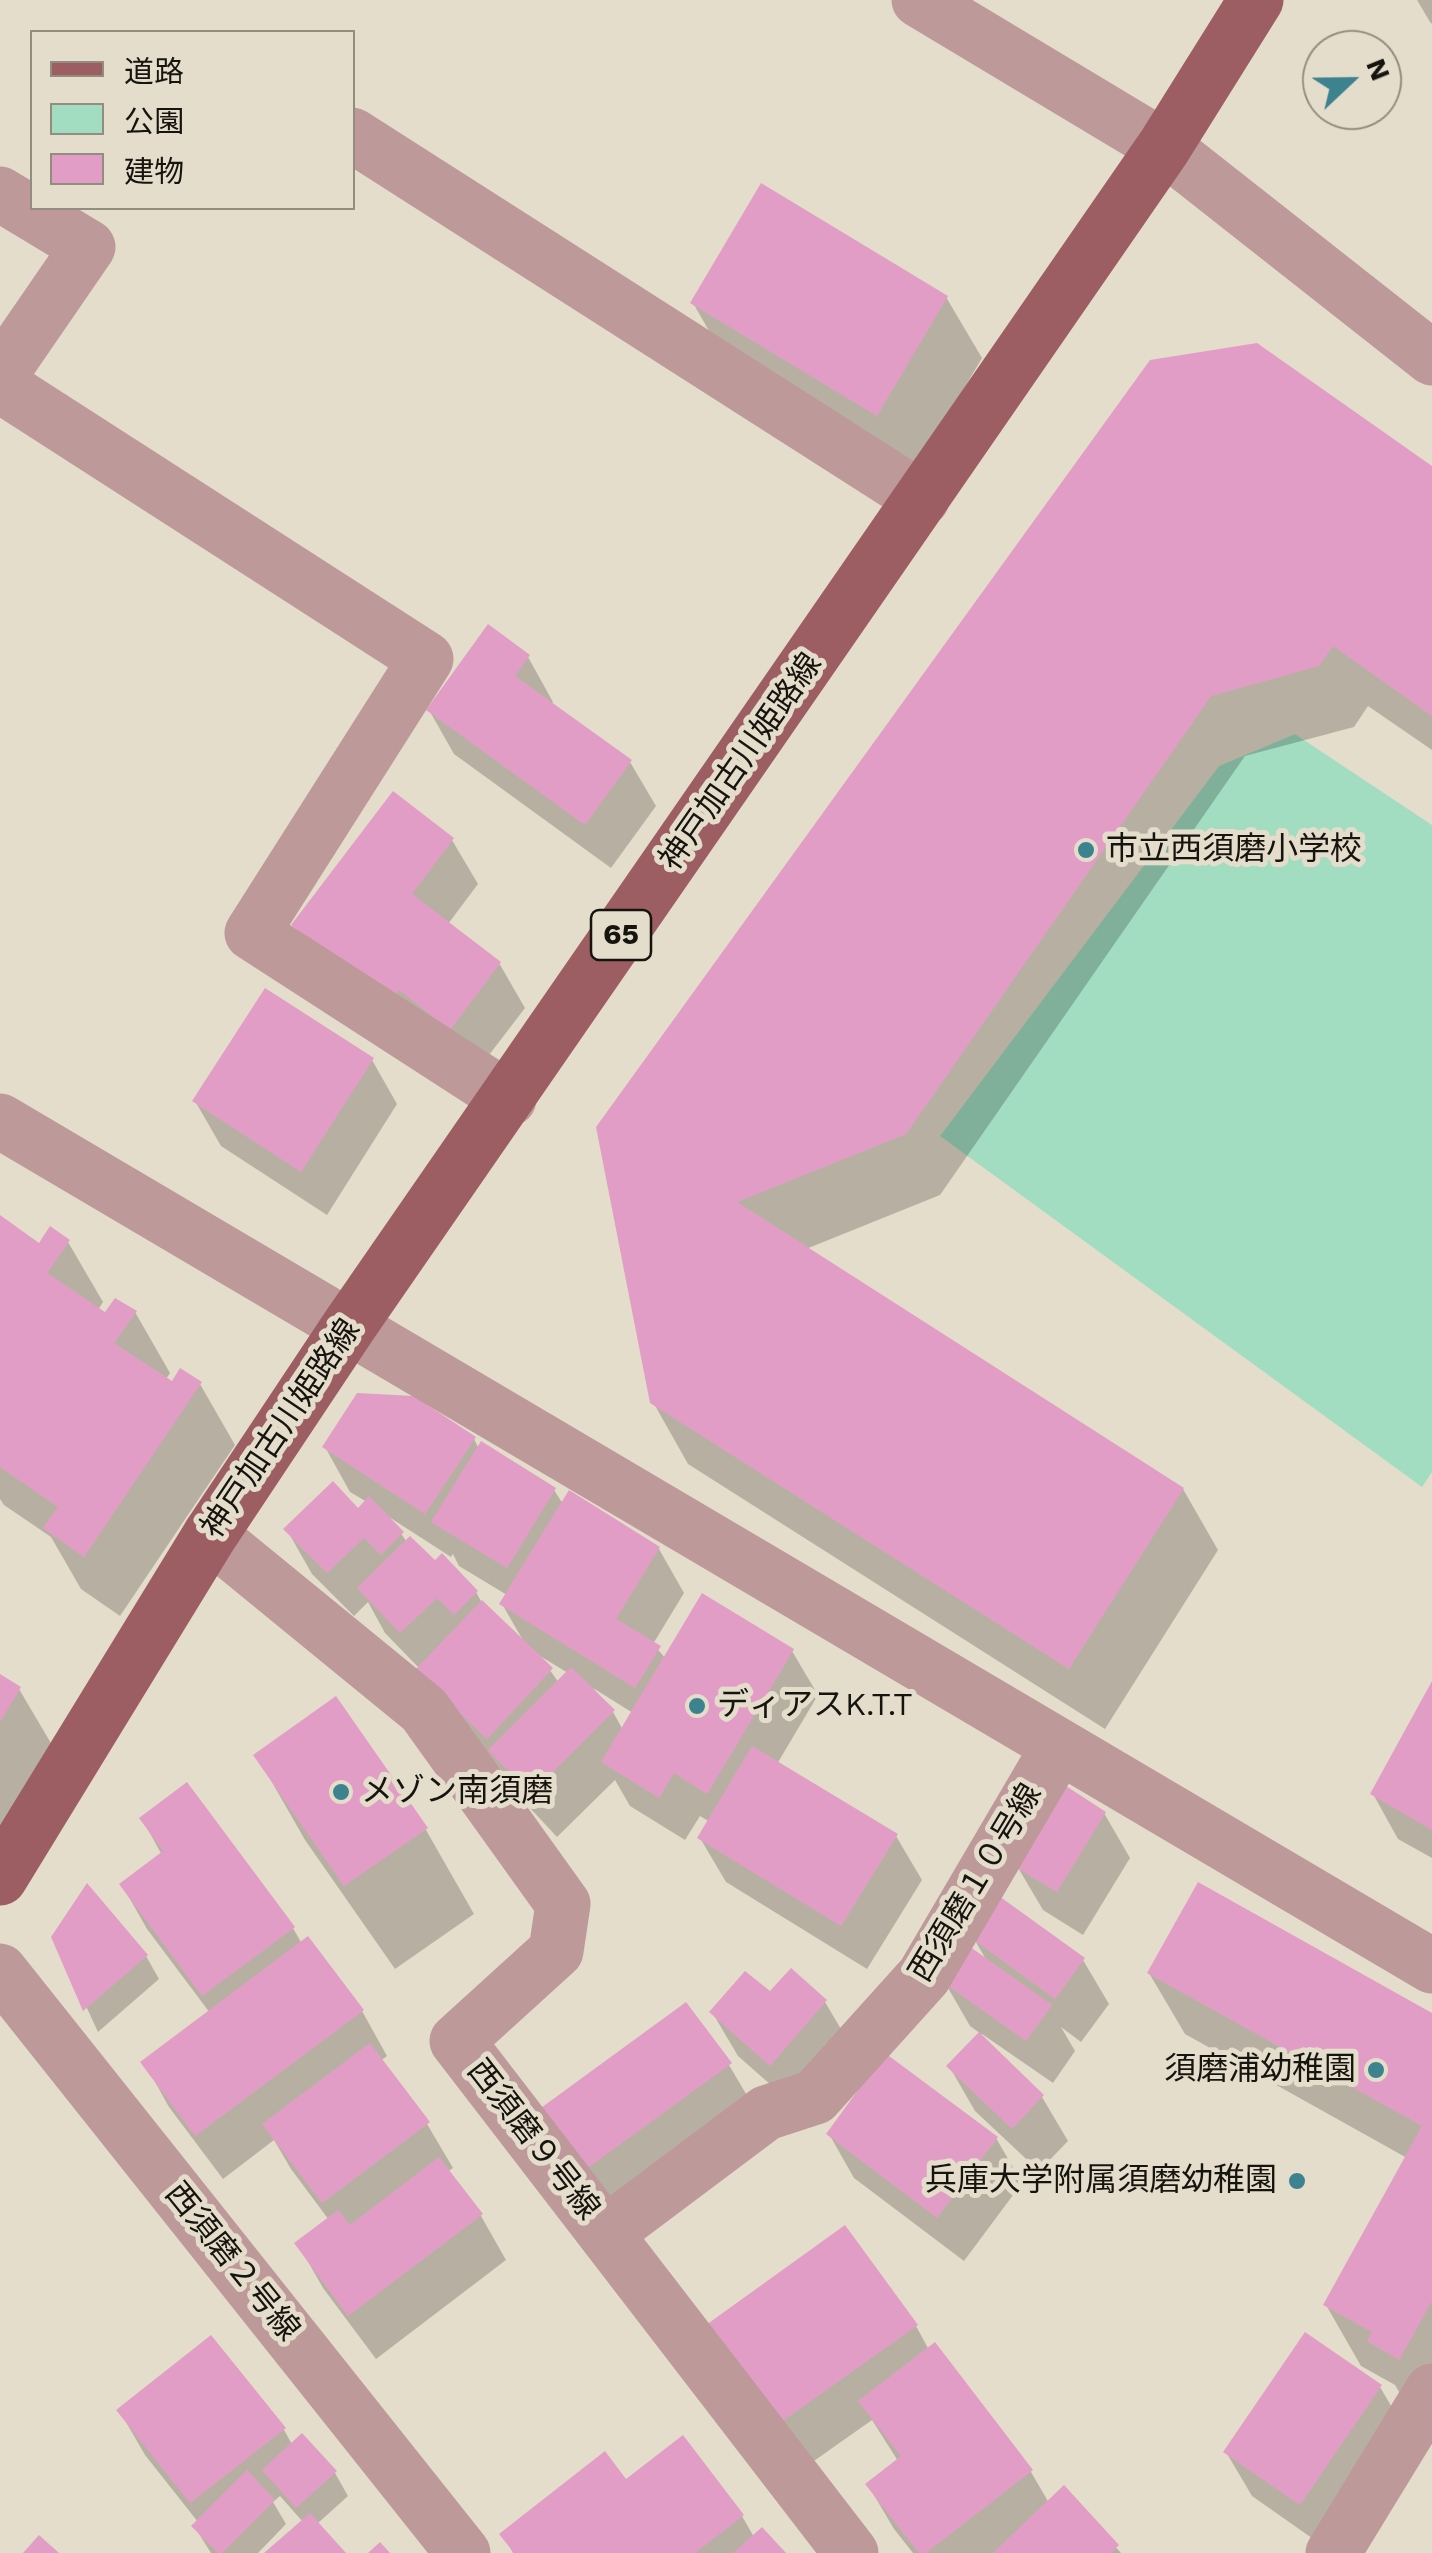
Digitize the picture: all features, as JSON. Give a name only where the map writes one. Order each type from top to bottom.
[{"type":"main road","name":"神戸加古川姫路線","points":[[0,1878],[210,1535],[349,1326],[1164,146],[1256,0]]},
{"type":"street","points":[[918,0],[1164,146],[1432,358]]},
{"type":"street","points":[[355,137],[922,499]]},
{"type":"street","points":[[0,194],[88,247],[0,376]]},
{"type":"street","points":[[0,385],[426,659],[252,933],[508,1099]]},
{"type":"street","points":[[0,1120],[1432,1966]]},
{"type":"street","name":"西須磨９号線","points":[[210,1535],[424,1710],[564,1904],[556,1950],[457,2041],[851,2553]]},
{"type":"street","name":"西須磨１０号線","points":[[606,2234],[766,2113],[815,2097],[924,1976],[1059,1746]]},
{"type":"street","name":"西須磨２号線","points":[[0,1971],[463,2553]]},
{"type":"street","points":[[1333,2553],[1432,2391]]},
{"type":"green space","points":[[1295,734],[1432,825],[1432,1472],[1422,1487],[940,1136],[1219,766]]},
{"type":"building","points":[[761,183],[948,296],[877,416],[690,303]]},
{"type":"building","name":"市立西須磨小学校","points":[[1257,343],[1432,466],[1432,716],[1333,646],[1319,666],[1211,696],[906,1134],[737,1202],[1184,1488],[1069,1669],[650,1403],[596,1127],[1150,360]]},
{"type":"building","points":[[488,624],[530,655],[515,676],[632,760],[585,825],[426,710]]},
{"type":"building","points":[[393,791],[454,838],[412,894],[501,962],[450,1030],[399,990],[389,1002],[291,925]]},
{"type":"building","points":[[265,988],[374,1058],[301,1172],[192,1101]]},
{"type":"building","points":[[0,1215],[39,1243],[50,1226],[70,1240],[47,1273],[105,1312],[115,1298],[137,1311],[114,1343],[172,1381],[180,1368],[202,1382],[84,1557],[43,1528],[58,1507],[0,1467]]},
{"type":"building","points":[[357,1393],[414,1396],[476,1437],[425,1514],[322,1447]]},
{"type":"building","points":[[481,1441],[556,1488],[507,1568],[431,1522]]},
{"type":"building","points":[[333,1481],[358,1508],[369,1496],[404,1532],[381,1555],[364,1538],[327,1573],[283,1529]]},
{"type":"building","points":[[569,1490],[660,1547],[616,1619],[661,1646],[635,1688],[499,1604]]},
{"type":"building","points":[[410,1536],[435,1560],[442,1553],[478,1591],[454,1615],[437,1598],[400,1633],[357,1588]]},
{"type":"building","name":"ディアスK.T.T","points":[[702,1593],[794,1649],[707,1794],[674,1773],[659,1798],[601,1762]]},
{"type":"building","points":[[482,1600],[553,1668],[487,1739],[415,1670]]},
{"type":"building","points":[[571,1667],[615,1710],[531,1794],[488,1750]]},
{"type":"building","points":[[0,1674],[21,1687],[0,1722]]},
{"type":"building","points":[[1432,1681],[1432,1830],[1370,1794]]},
{"type":"building","name":"メゾン南須磨","points":[[336,1696],[428,1828],[344,1886],[253,1755]]},
{"type":"building","name":"ディアスK.T.T","points":[[752,1746],[898,1834],[841,1926],[697,1838]]},
{"type":"building","points":[[187,1782],[295,1927],[202,1996],[119,1884],[163,1851],[139,1818]]},
{"type":"building","points":[[1063,1784],[1106,1812],[1057,1892],[1014,1866]]},
{"type":"building","name":"須磨浦幼稚園","points":[[1198,1882],[1432,2013],[1432,2301],[1399,2360],[1367,2341],[1372,2332],[1323,2305],[1422,2126],[1147,1973]]},
{"type":"building","points":[[87,1883],[148,1955],[83,2011],[51,1937]]},
{"type":"building","points":[[999,1896],[1085,1958],[1055,1999],[970,1937]]},
{"type":"building","points":[[308,1936],[364,2010],[195,2136],[140,2062]]},
{"type":"building","points":[[966,1944],[1052,2005],[1026,2041],[941,1981]]},
{"type":"building","points":[[791,1968],[827,2000],[770,2066],[709,2012],[745,1971],[770,1991]]},
{"type":"building","points":[[686,2002],[732,2063],[578,2175],[534,2113]]},
{"type":"building","points":[[979,2032],[1044,2095],[1012,2129],[946,2066]]},
{"type":"building","points":[[370,2043],[430,2122],[322,2203],[262,2124]]},
{"type":"building","points":[[885,2053],[998,2137],[937,2218],[826,2134]]},
{"type":"building","points":[[439,2157],[483,2214],[348,2316],[294,2243],[338,2210],[350,2225]]},
{"type":"building","points":[[845,2225],[918,2325],[777,2425],[706,2325]]},
{"type":"building","points":[[1305,2332],[1382,2385],[1300,2505],[1223,2452]]},
{"type":"building","points":[[211,2335],[286,2428],[190,2503],[116,2410]]},
{"type":"building","points":[[935,2342],[1033,2470],[926,2553],[919,2553],[865,2484],[901,2456],[858,2401]]},
{"type":"building","points":[[302,2433],[337,2471],[296,2508],[262,2470]]},
{"type":"building","points":[[683,2435],[744,2515],[695,2553],[514,2553],[499,2534],[605,2451],[626,2479]]},
{"type":"building","points":[[247,2470],[275,2500],[218,2553],[191,2526]]},
{"type":"building","points":[[1064,2485],[1119,2545],[1111,2553],[993,2553]]},
{"type":"building","points":[[310,2513],[346,2553],[264,2553]]},
{"type":"building","points":[[762,2527],[786,2553],[733,2553]]},
{"type":"building","points":[[39,2535],[59,2553],[23,2553]]},
{"type":"building","points":[[380,2542],[390,2553],[368,2553]]},
{"type":"place","name":"市立西須磨小学校","points":[[1086,850]]},
{"type":"place","name":"ディアスK.T.T","points":[[697,1706]]},
{"type":"place","name":"メゾン南須磨","points":[[341,1792]]},
{"type":"place","name":"須磨浦幼稚園","points":[[1376,2070]]},
{"type":"place","name":"兵庫大学附属須磨幼稚園","points":[[1297,2181]]}]
